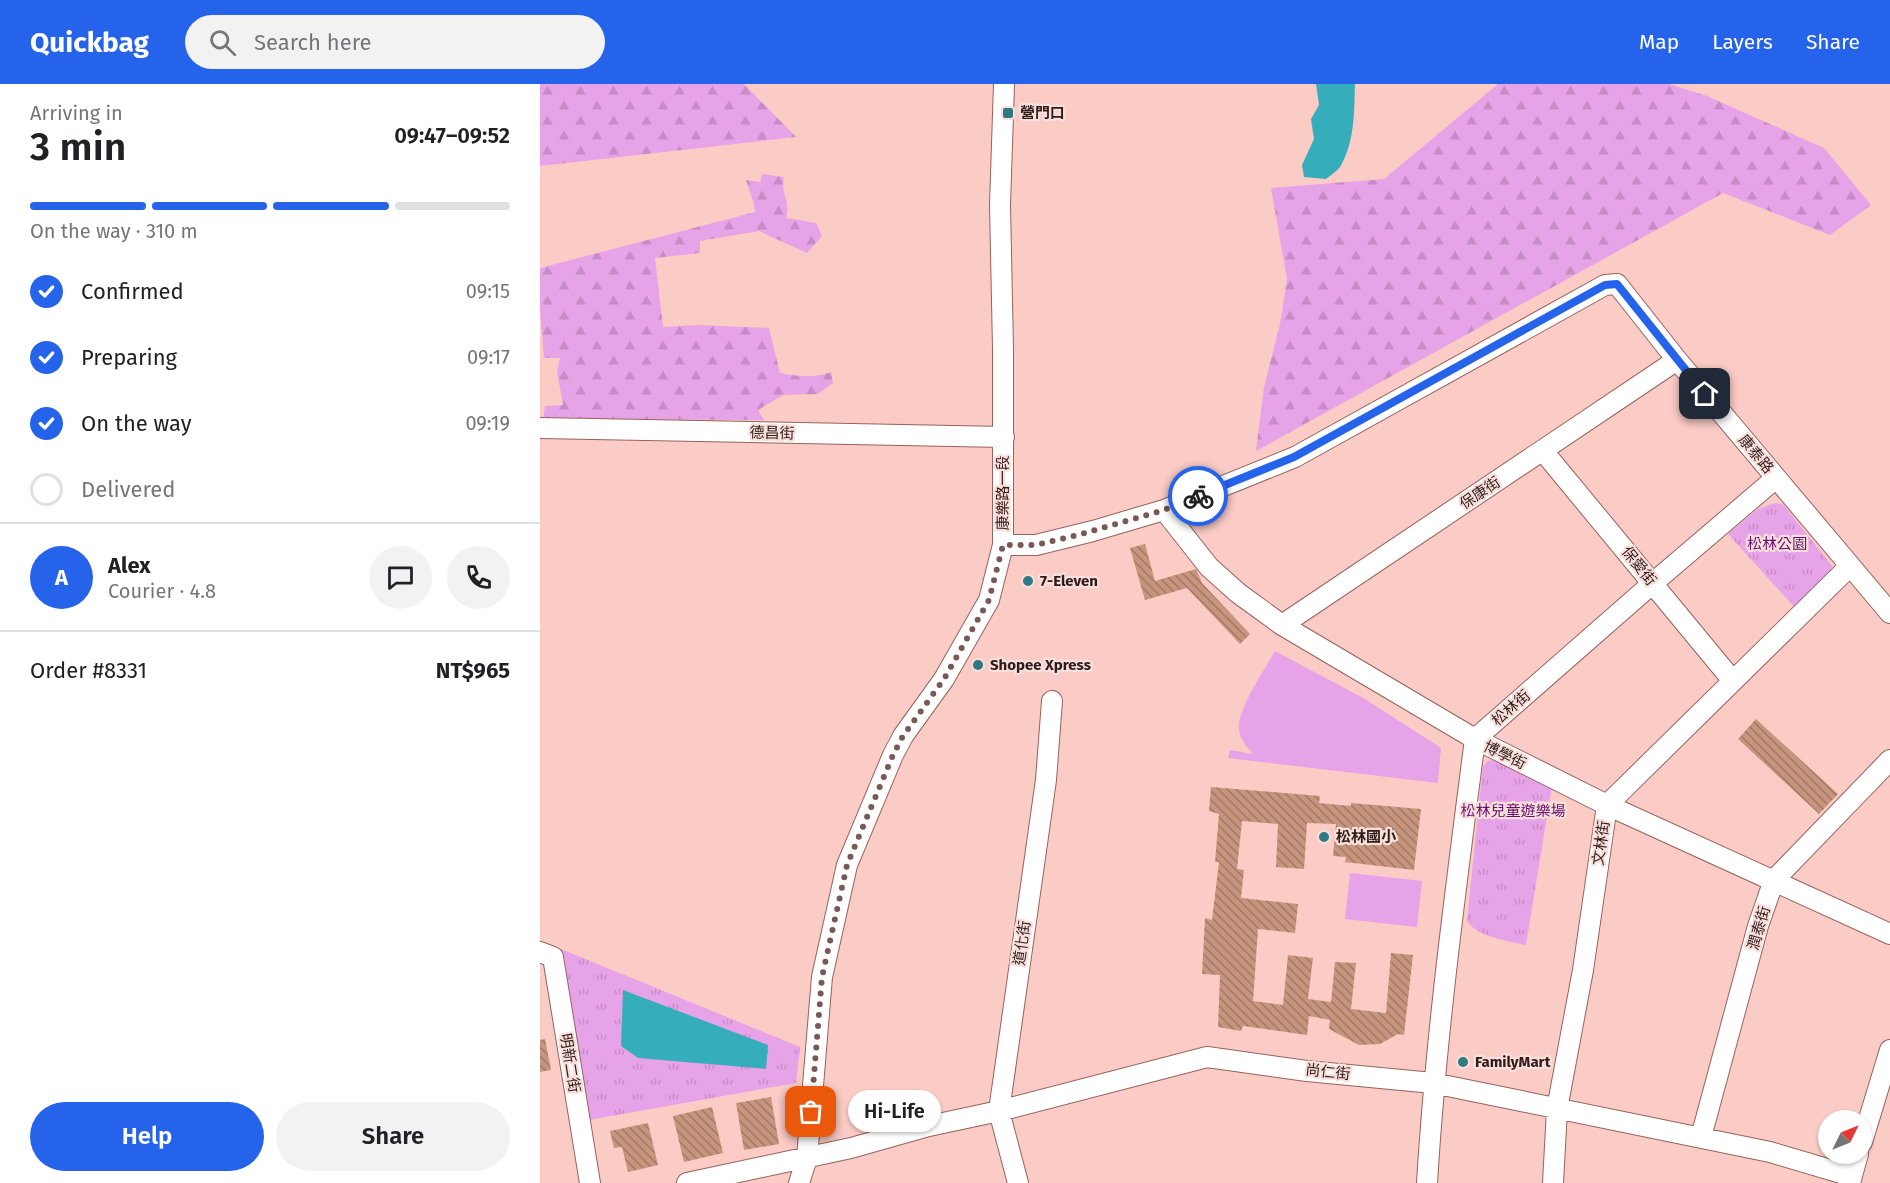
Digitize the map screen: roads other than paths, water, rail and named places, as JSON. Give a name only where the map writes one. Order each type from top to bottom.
[{"type":"street","name":"康樂路一段","points":[[799,1183],[807,1158],[822,977],[847,865],[903,736],[944,679],[989,600],[1003,545],[1004,437],[1000,205],[1005,84]]},
{"type":"street","name":"康泰路","points":[[1003,545],[1036,545],[1164,510],[1294,457],[1605,285],[1617,284],[1677,360],[1890,613]]},
{"type":"street","name":"保康街","points":[[1282,625],[1677,360]]},
{"type":"street","name":"德昌街","points":[[540,428],[1004,437]]},
{"type":"street","name":"保愛街","points":[[1543,451],[1733,681]]},
{"type":"street","name":"松林街","points":[[1475,740],[1776,478]]},
{"type":"street","name":"博學街","points":[[1164,510],[1209,567],[1238,593],[1282,625],[1475,740],[1607,805],[1890,934]]},
{"type":"street","name":"文林街","points":[[1553,1183],[1557,1109],[1583,970],[1607,805],[1850,566]]},
{"type":"street","name":"道化街","points":[[1018,1183],[999,1111],[1046,780],[1052,701]]},
{"type":"street","points":[[1427,1183],[1433,1083],[1447,951],[1475,740]]},
{"type":"street","name":"潤泰街","points":[[1701,1137],[1758,926],[1774,880],[1890,760]]},
{"type":"street","name":"明新二街","points":[[540,952],[553,957],[590,1183]]},
{"type":"street","points":[[1872,1110],[1890,1050]]},
{"type":"street","name":"尚仁街","points":[[687,1183],[807,1158],[1207,1057],[1307,1071],[1433,1083],[1781,1155],[1850,1180]]},
{"type":"street","points":[[1850,1180],[1855,1164]]},
{"type":"water","points":[[1316,84],[1355,84],[1353,127],[1349,147],[1340,167],[1326,179],[1304,177],[1302,165],[1314,139],[1311,119],[1319,105]]},
{"type":"water","points":[[623,990],[768,1045],[766,1069],[638,1058],[621,1046]]},
{"type":"place","name":"營門口","points":[[1008,113]]},
{"type":"place","name":"7-Eleven","points":[[1028,581]]},
{"type":"place","name":"Shopee Xpress","points":[[978,665]]},
{"type":"place","name":"松林國小","points":[[1324,837]]},
{"type":"place","name":"FamilyMart","points":[[1463,1062]]},
{"type":"place","name":"Hi-Life","points":[[811,1112]]},
{"type":"park label","name":"松林公園","points":[[1777,544]]},
{"type":"park label","name":"松林兒童遊樂場","points":[[1513,811]]}]
